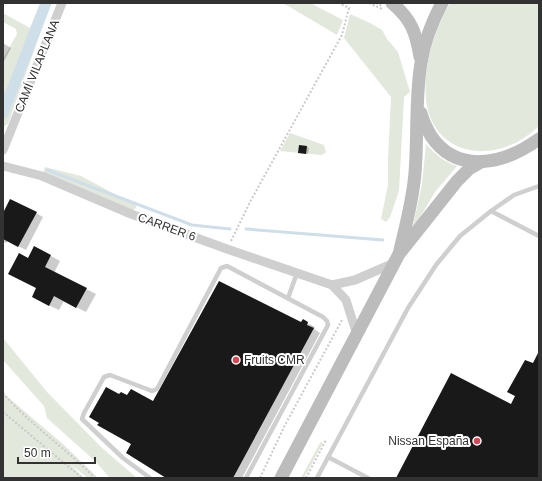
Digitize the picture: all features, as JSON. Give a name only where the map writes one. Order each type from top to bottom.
[{"type":"main road","points":[[397,259],[412,195],[415,174],[421,63],[427,38],[442,3]]},
{"type":"main road","points":[[387,6],[403,13],[410,21],[417,41],[421,63]]},
{"type":"main road","points":[[418,104],[425,127],[438,144],[452,155],[462,159],[481,162],[503,159],[519,152],[539,139]]},
{"type":"main road","points":[[519,152],[539,148]]},
{"type":"main road","points":[[281,478],[397,259],[457,180],[469,169],[481,162]]},
{"type":"street","name":"CAMÍ VILAPLANA","points":[[3,150],[62,3]]},
{"type":"street","name":"CARRER 6","points":[[3,166],[42,176],[132,214],[227,249],[332,285],[346,300],[357,335]]},
{"type":"street","points":[[332,285],[355,280],[397,259]]},
{"type":"lane","points":[[317,478],[385,348],[412,301],[436,265],[460,236],[491,211],[514,195],[539,186]]},
{"type":"lane","points":[[491,211],[539,236]]},
{"type":"lane","points":[[150,478],[123,458],[82,418],[104,377],[110,375],[152,391],[157,388],[221,268],[227,266],[323,317],[327,321],[328,325],[246,478]]},
{"type":"lane","points":[[288,298],[297,273]]},
{"type":"lane","points":[[328,457],[368,478]]},
{"type":"path","points":[[227,249],[250,202],[342,35],[349,8],[339,3]]},
{"type":"path","points":[[369,3],[387,6]]},
{"type":"path","points":[[260,478],[285,425],[344,315]]},
{"type":"path","points":[[3,393],[95,478]]},
{"type":"path","points":[[3,412],[82,478]]},
{"type":"path","points":[[306,478],[326,440]]},
{"type":"shaded area","points":[[41,3],[51,3],[8,124],[3,127],[3,59],[17,34],[16,29],[3,22],[3,13],[30,28]]},
{"type":"shaded area","points":[[283,3],[310,3],[343,20],[337,35]]},
{"type":"shaded area","points":[[450,3],[539,3],[539,126],[525,138],[508,146],[494,150],[480,151],[454,145],[435,127],[429,114],[426,99],[426,74],[431,49],[439,25]]},
{"type":"shaded area","points":[[350,14],[382,30],[387,39],[398,52],[410,92],[404,97],[399,191],[390,217],[386,222],[381,219],[388,185],[391,97],[344,38]]},
{"type":"shaded area","points":[[290,133],[324,145],[326,152],[322,155],[280,151]]},
{"type":"shaded area","points":[[426,144],[440,157],[457,166],[435,192],[412,231],[422,184]]},
{"type":"shaded area","points":[[45,167],[81,176],[137,206],[131,214],[42,176]]},
{"type":"shaded area","points":[[3,338],[47,392],[102,448],[137,478],[110,478],[95,461],[47,418],[44,406],[3,360]]},
{"type":"shaded area","points":[[3,393],[64,445],[98,478],[88,478],[70,464],[84,478],[3,478]]},
{"type":"shaded area","points":[[320,443],[323,443],[304,478],[301,478]]},
{"type":"building","points":[[299,145],[307,146],[306,154],[298,153]]},
{"type":"building","points":[[10,199],[37,212],[18,247],[3,239],[3,213]]},
{"type":"building","points":[[34,246],[51,255],[45,267],[87,288],[76,308],[54,296],[49,306],[32,297],[36,288],[8,274],[19,253],[28,258]]},
{"type":"building","name":"Fruits CMR","points":[[219,281],[301,322],[303,319],[308,322],[307,325],[314,328],[233,478],[166,478],[126,453],[131,444],[97,425],[99,423],[89,417],[106,387],[119,394],[121,392],[127,395],[131,389],[153,401]]},
{"type":"building","name":"Nissan España","points":[[539,351],[539,478],[396,478],[451,373],[511,404],[515,396],[507,392],[525,360],[533,363]]},
{"type":"waterway","points":[[3,113],[46,3]]},
{"type":"waterway","points":[[47,170],[192,225],[230,229]]},
{"type":"waterway","points":[[246,229],[383,240]]},
{"type":"place","name":"Fruits CMR","points":[[236,360]]},
{"type":"place","name":"Nissan España","points":[[477,441]]}]
